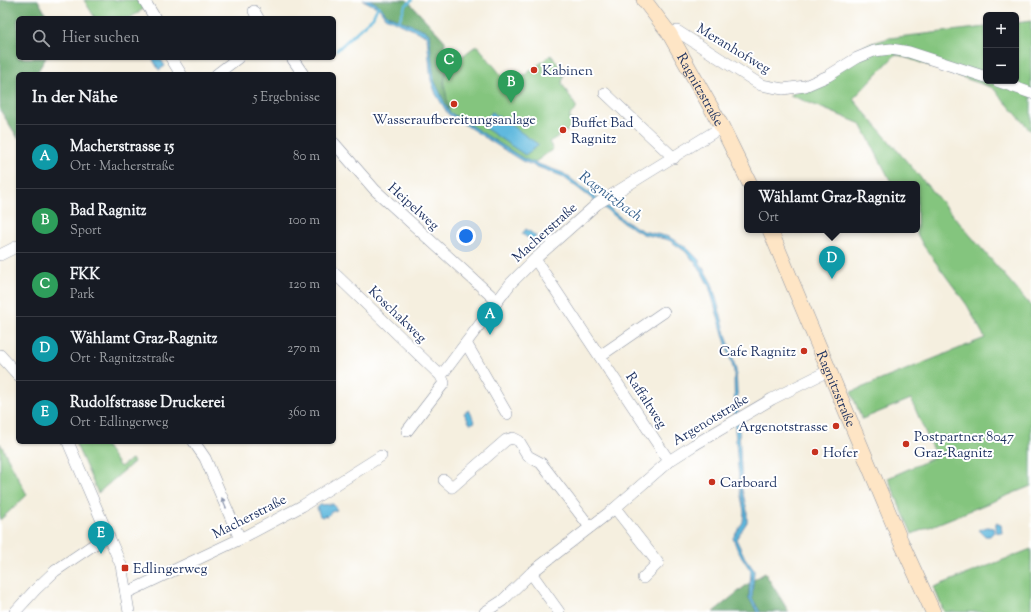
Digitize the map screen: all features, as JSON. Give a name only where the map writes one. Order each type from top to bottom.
[{"type":"main road","name":"Ragnitzstraße","points":[[644,0],[670,33],[722,127],[749,181]]},
{"type":"main road","name":"Ragnitzstraße","points":[[771,233],[901,542],[933,612]]},
{"type":"street","points":[[144,0],[154,16]]},
{"type":"street","name":"Meranhofweg","points":[[670,33],[677,31],[761,85],[783,89],[805,86],[828,76],[857,58],[874,51],[891,49],[909,52],[983,76]]},
{"type":"street","points":[[172,60],[180,72]]},
{"type":"street","points":[[220,72],[235,60]]},
{"type":"street","points":[[293,60],[302,72]]},
{"type":"street","points":[[1006,84],[1031,92]]},
{"type":"street","points":[[605,93],[674,158]]},
{"type":"street","name":"Macherstraße","points":[[407,431],[444,383],[441,376],[511,283],[535,259],[597,204],[674,158],[722,127]]},
{"type":"street","name":"Heipelweg","points":[[336,145],[374,189],[497,301]]},
{"type":"street","points":[[0,255],[16,247]]},
{"type":"street","name":"Raffaltweg","points":[[535,259],[669,461]]},
{"type":"street","name":"Koschakweg","points":[[336,275],[441,376]]},
{"type":"street","points":[[600,356],[664,312]]},
{"type":"street","points":[[466,343],[507,414]]},
{"type":"street","points":[[0,355],[16,373]]},
{"type":"street","name":"Argenotstraße","points":[[485,612],[502,601],[531,573],[615,508],[669,461],[772,399],[830,370]]},
{"type":"street","points":[[444,480],[452,487],[506,440],[513,438],[518,441],[528,456],[541,464],[590,527]]},
{"type":"street","points":[[69,444],[120,565],[129,612]]},
{"type":"street","points":[[195,444],[205,458],[240,539]]},
{"type":"street","name":"Macherstraße","points":[[126,593],[240,539],[302,506],[381,456]]},
{"type":"street","points":[[615,508],[658,563],[644,578]]},
{"type":"street","points":[[15,612],[55,571],[108,535]]},
{"type":"street","points":[[531,573],[559,612]]},
{"type":"green space","points":[[0,0],[38,0],[47,16],[16,16],[16,60],[45,60],[37,72],[16,72],[16,135],[0,110]]},
{"type":"green space","points":[[84,0],[141,0],[145,8],[133,16],[94,16]]},
{"type":"green space","points":[[370,0],[407,0],[445,41],[444,59],[447,68],[444,82],[449,112],[433,80],[429,34],[424,30],[387,15],[379,5]]},
{"type":"green space","points":[[1031,21],[1031,131],[993,88],[896,54],[853,99],[1031,306],[1031,486],[912,534],[888,478],[936,457],[911,399],[862,419],[851,392],[985,338],[967,305],[923,245],[917,233],[920,233],[920,181],[890,181],[861,124],[790,95],[837,68],[866,45],[889,38],[983,27],[983,84],[1019,84],[1019,23]]},
{"type":"green space","points":[[477,45],[510,86],[551,55],[564,72],[562,84],[577,108],[570,115],[570,121],[572,120],[575,126],[549,142],[553,149],[534,163],[524,159],[449,112],[445,87],[447,72],[457,60]]},
{"type":"green space","points":[[0,443],[27,495],[0,520]]},
{"type":"green space","points":[[76,444],[104,444],[120,467],[132,459],[134,462],[98,493]]},
{"type":"green space","points":[[1031,549],[1031,612],[944,612],[934,587]]},
{"type":"green space","points":[[765,573],[789,612],[760,612],[752,598],[752,581]]},
{"type":"green space","points":[[749,583],[749,598],[757,612],[713,612]]},
{"type":"water","name":"Ragnitzbach","points":[[363,0],[370,0],[379,5],[387,15],[424,30],[429,34],[434,80],[449,112],[524,159],[563,173],[625,221],[643,231],[669,237],[687,248],[698,259],[712,284],[736,370],[742,490],[747,510],[747,522],[736,539],[745,558],[754,570],[752,598],[760,612],[757,612],[749,598],[751,571],[738,551],[733,538],[743,522],[744,511],[740,491],[735,429],[734,371],[709,286],[699,267],[685,251],[669,240],[643,234],[624,223],[562,176],[522,161],[448,114],[436,94],[431,80],[427,36],[385,17],[379,8]]},
{"type":"water","points":[[153,60],[161,60],[165,66],[159,70]]},
{"type":"water","points":[[492,112],[539,145],[525,155],[482,126]]},
{"type":"water","points":[[526,229],[536,236],[533,241],[522,234]]},
{"type":"water","points":[[469,410],[475,422],[470,424],[464,413]]},
{"type":"water","points":[[333,504],[337,510],[331,512],[327,517],[325,515],[323,517],[320,516],[317,508],[320,505]]},
{"type":"water","points":[[996,523],[1001,525],[1002,533],[996,532]]},
{"type":"water","points":[[987,527],[993,528],[994,532],[990,536],[985,536],[979,530]]},
{"type":"waterway","points":[[399,21],[405,6],[412,0]]},
{"type":"waterway","points":[[337,50],[373,17],[378,6]]},
{"type":"place","name":"Kabinen","points":[[534,70]]},
{"type":"place","name":"FKK","points":[[449,81]]},
{"type":"place","name":"Bad Ragnitz","points":[[511,103]]},
{"type":"place","name":"Wasseraufbereitungsanlage","points":[[454,104]]},
{"type":"place","name":"Buffet Bad Ragnitz","points":[[563,130]]},
{"type":"place","name":"Wählamt Graz-Ragnitz","points":[[832,279]]},
{"type":"place","name":"Macherstrasse 15","points":[[490,335]]},
{"type":"place","name":"Cafe Ragnitz","points":[[804,351]]},
{"type":"place","name":"Argenotstrasse","points":[[836,426]]},
{"type":"place","name":"Postpartner 8047 Graz-Ragnitz","points":[[906,444]]},
{"type":"place","name":"Hofer","points":[[815,452]]},
{"type":"place","name":"Carboard","points":[[712,482]]},
{"type":"place","name":"Rudolfstrasse Druckerei","points":[[101,554]]},
{"type":"place","name":"Edlingerweg","points":[[125,568]]}]
